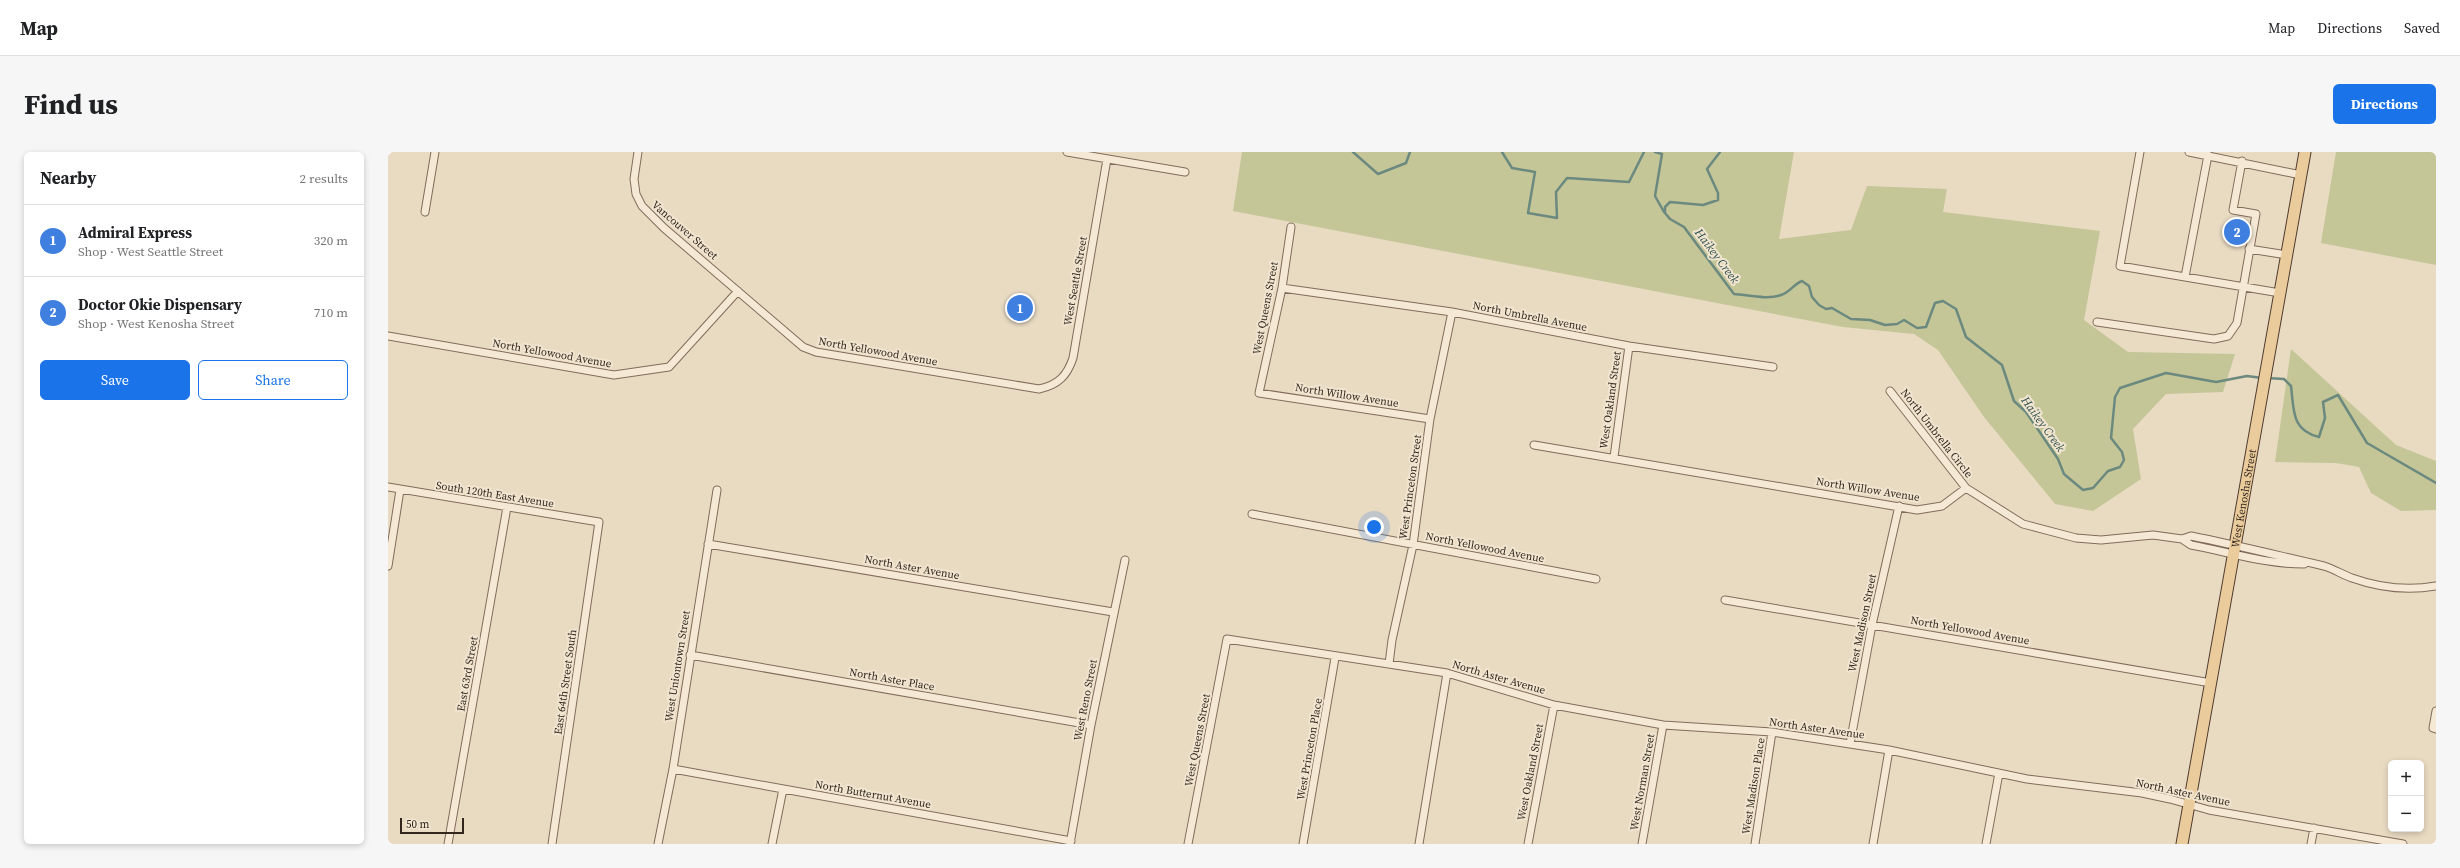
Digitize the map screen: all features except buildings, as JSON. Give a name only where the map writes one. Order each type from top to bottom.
[{"type":"main road","name":"West Kenosha Street","points":[[2182,844],[2305,153]]},
{"type":"street","points":[[425,212],[435,152]]},
{"type":"street","name":"Vancouver Street","points":[[638,152],[634,178],[636,194],[642,206],[664,228],[738,291]]},
{"type":"street","points":[[1067,152],[1185,172]]},
{"type":"street","points":[[2140,152],[2120,266],[2280,293]]},
{"type":"street","points":[[2189,152],[2242,161],[2301,175]]},
{"type":"street","points":[[2186,277],[2208,155]]},
{"type":"street","name":"West Seattle Street","points":[[1039,389],[1057,383],[1063,377],[1073,358],[1107,159]]},
{"type":"street","points":[[2097,322],[2214,339],[2228,336],[2237,323],[2256,214],[2233,210],[2242,161]]},
{"type":"street","name":"West Queens Street","points":[[1259,393],[1282,288],[1291,227]]},
{"type":"street","points":[[2249,249],[2287,255]]},
{"type":"street","name":"North Umbrella Avenue","points":[[1282,288],[1452,312],[1629,346],[1773,367]]},
{"type":"street","name":"North Yellowood Avenue","points":[[388,336],[614,375],[670,367],[738,291],[803,347],[816,352],[1039,389]]},
{"type":"street","name":"West Princeton Street","points":[[1389,664],[1392,640],[1413,545],[1430,419],[1452,312]]},
{"type":"street","name":"West Oakland Street","points":[[1614,457],[1629,346]]},
{"type":"street","name":"North Umbrella Circle","points":[[1890,391],[1966,488]]},
{"type":"street","name":"North Willow Avenue","points":[[1259,393],[1430,419]]},
{"type":"street","name":"North Willow Avenue","points":[[1534,445],[1614,457],[1917,510],[1942,506],[1966,488]]},
{"type":"street","name":"South 120th East Avenue","points":[[388,487],[599,522]]},
{"type":"street","points":[[1966,488],[2023,524],[2047,532],[2076,538],[2101,540],[2153,535],[2182,539],[2191,536],[2279,564],[2312,564]]},
{"type":"street","points":[[388,566],[400,490]]},
{"type":"street","name":"West Uniontown Street","points":[[658,844],[672,769],[717,490]]},
{"type":"street","name":"West Madison Street","points":[[1850,744],[1872,624],[1899,506]]},
{"type":"street","name":"East 63rd Street","points":[[448,844],[507,507]]},
{"type":"street","name":"North Yellowood Avenue","points":[[1252,514],[1596,579]]},
{"type":"street","name":"East 64th Street South","points":[[552,844],[599,522]]},
{"type":"street","name":"North Aster Avenue","points":[[708,544],[1113,612]]},
{"type":"street","points":[[2235,550],[2327,567],[2369,584],[2388,588],[2406,589],[2436,586]]},
{"type":"street","name":"West Reno Street","points":[[1070,843],[1090,725],[1125,560]]},
{"type":"street","name":"North Yellowood Avenue","points":[[1725,600],[2210,683]]},
{"type":"street","name":"West Queens Street","points":[[1188,844],[1227,639]]},
{"type":"street","name":"North Aster Avenue","points":[[1227,639],[1336,658],[1389,664],[1446,673],[1554,705],[1663,725],[1772,732],[1889,750],[2027,779],[2142,793],[2209,810],[2403,844]]},
{"type":"street","name":"North Aster Place","points":[[690,655],[1090,725]]},
{"type":"street","name":"West Princeton Place","points":[[1303,844],[1336,658]]},
{"type":"street","points":[[1419,844],[1446,673]]},
{"type":"street","name":"West Oakland Street","points":[[1528,844],[1554,705]]},
{"type":"street","points":[[2435,728],[2436,711]]},
{"type":"street","name":"West Norman Street","points":[[1642,844],[1663,725]]},
{"type":"street","name":"West Madison Place","points":[[1755,844],[1772,732]]},
{"type":"street","points":[[1873,844],[1889,750]]},
{"type":"street","name":"North Butternut Avenue","points":[[672,769],[1070,843]]},
{"type":"street","points":[[1986,844],[1999,773]]},
{"type":"street","points":[[772,844],[783,789]]},
{"type":"street","points":[[2311,844],[2314,828]]},
{"type":"green space","points":[[1242,152],[1794,152],[1779,239],[1851,230],[1867,186],[1947,189],[1943,212],[2100,231],[2084,320],[2128,352],[2235,354],[2223,392],[2166,394],[2133,429],[2141,479],[2093,511],[2055,504],[1984,417],[1938,350],[1914,334],[1843,327],[1233,211]]},
{"type":"green space","points":[[2336,152],[2436,152],[2436,265],[2321,243]]},
{"type":"green space","points":[[2291,349],[2396,445],[2436,461],[2436,510],[2401,511],[2371,493],[2359,467],[2336,463],[2275,462]]},
{"type":"waterway","points":[[1353,152],[1378,174],[1406,163],[1410,152]]},
{"type":"waterway","points":[[1502,152],[1512,168],[1535,172],[1528,213],[1557,218],[1556,192],[1567,178],[1629,182],[1644,152]]},
{"type":"waterway","points":[[1655,152],[1662,154],[1655,196],[1664,212]]},
{"type":"waterway","name":"Haikey Creek","points":[[1720,152],[1707,169],[1718,193],[1718,200],[1703,205],[1670,202],[1665,207],[1665,213],[1670,219],[1684,227],[1734,294],[1764,297],[1776,296],[1784,294],[1802,281],[1809,286],[1812,297],[1819,305],[1826,309],[1832,308],[1851,319],[1870,320],[1885,325],[1897,324],[1904,320],[1917,328],[1926,327],[1935,303],[1943,301],[1956,309],[1966,337],[2002,365],[2014,401],[2026,412],[2058,459],[2064,474],[2083,490],[2093,488],[2108,471],[2120,467],[2124,460],[2122,452],[2111,438],[2115,397],[2120,388],[2166,373],[2216,382],[2247,376],[2262,378]]},
{"type":"waterway","name":"Haikey Creek","points":[[2267,378],[2284,379],[2291,386],[2296,418],[2303,429],[2310,434],[2319,437],[2325,418],[2323,402],[2338,395],[2367,443],[2436,483]]},
{"type":"place","name":"Doctor Okie Dispensary","points":[[2237,232]]},
{"type":"place","name":"Admiral Express","points":[[1020,308]]}]
